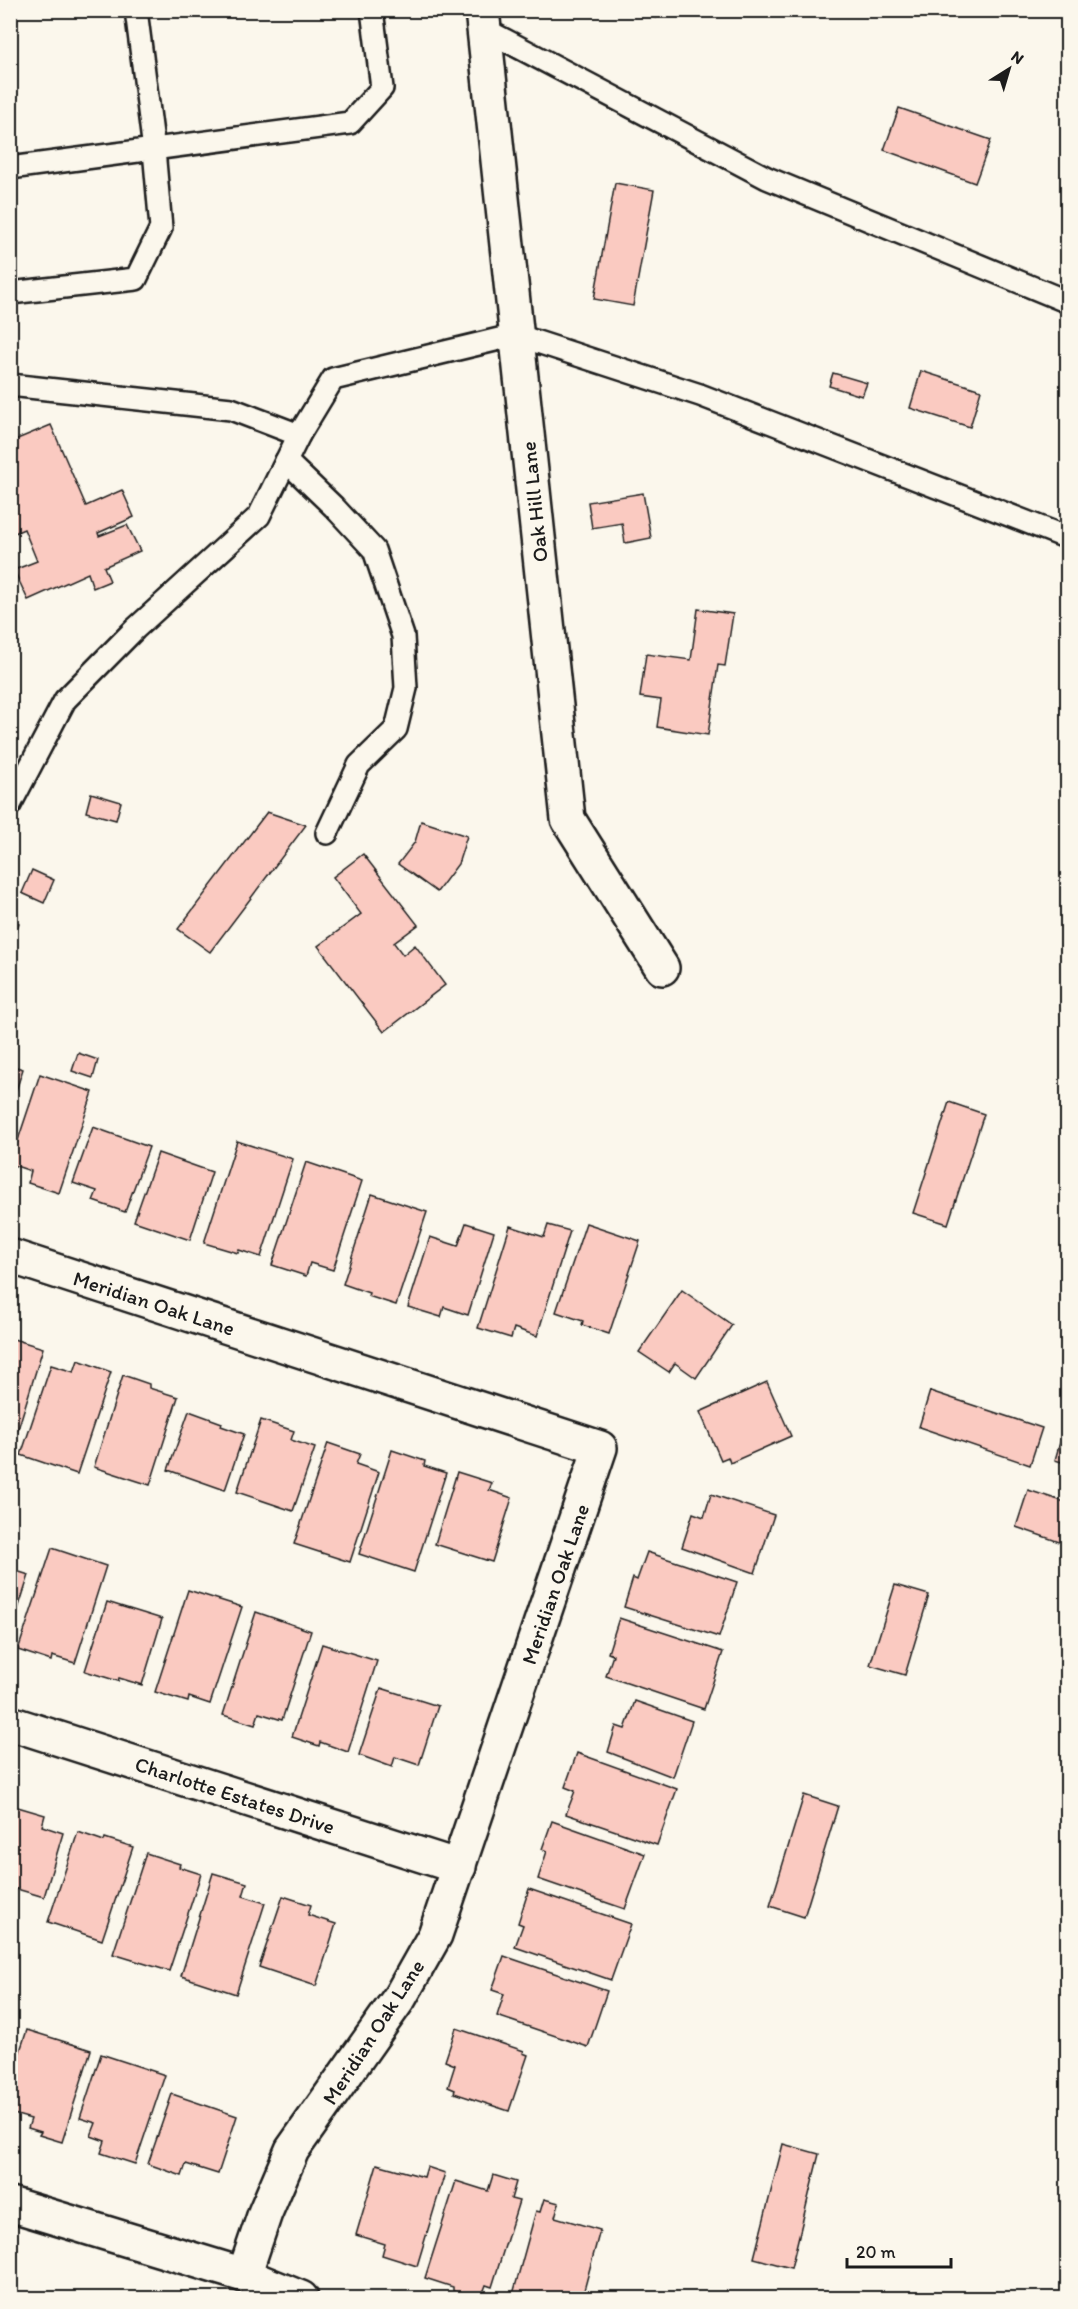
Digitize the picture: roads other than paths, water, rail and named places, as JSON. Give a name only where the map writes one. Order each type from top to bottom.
[{"type":"street","name":"Oak Hill Lane","points":[[483,20],[568,819],[663,968]]},
{"type":"street","name":"Meridian Oak Lane","points":[[10,1256],[600,1449],[435,1935],[400,1997],[292,2150],[265,2213],[244,2275]]},
{"type":"street","name":"Charlotte Estates Drive","points":[[10,1723],[459,1867]]},
{"type":"street","points":[[12,2208],[244,2275],[301,2298]]},
{"type":"lane","points":[[10,293],[136,279],[161,228],[154,150],[136,10]]},
{"type":"lane","points":[[10,168],[350,123],[382,88],[372,10]]},
{"type":"lane","points":[[483,20],[767,178],[1068,302]]},
{"type":"lane","points":[[10,805],[65,700],[135,628],[259,516],[299,435],[333,379],[516,335],[700,395],[1068,538]]},
{"type":"lane","points":[[10,385],[231,409],[299,435]]},
{"type":"lane","points":[[286,461],[374,550],[403,636],[406,688],[396,729],[360,765],[327,833]]}]
